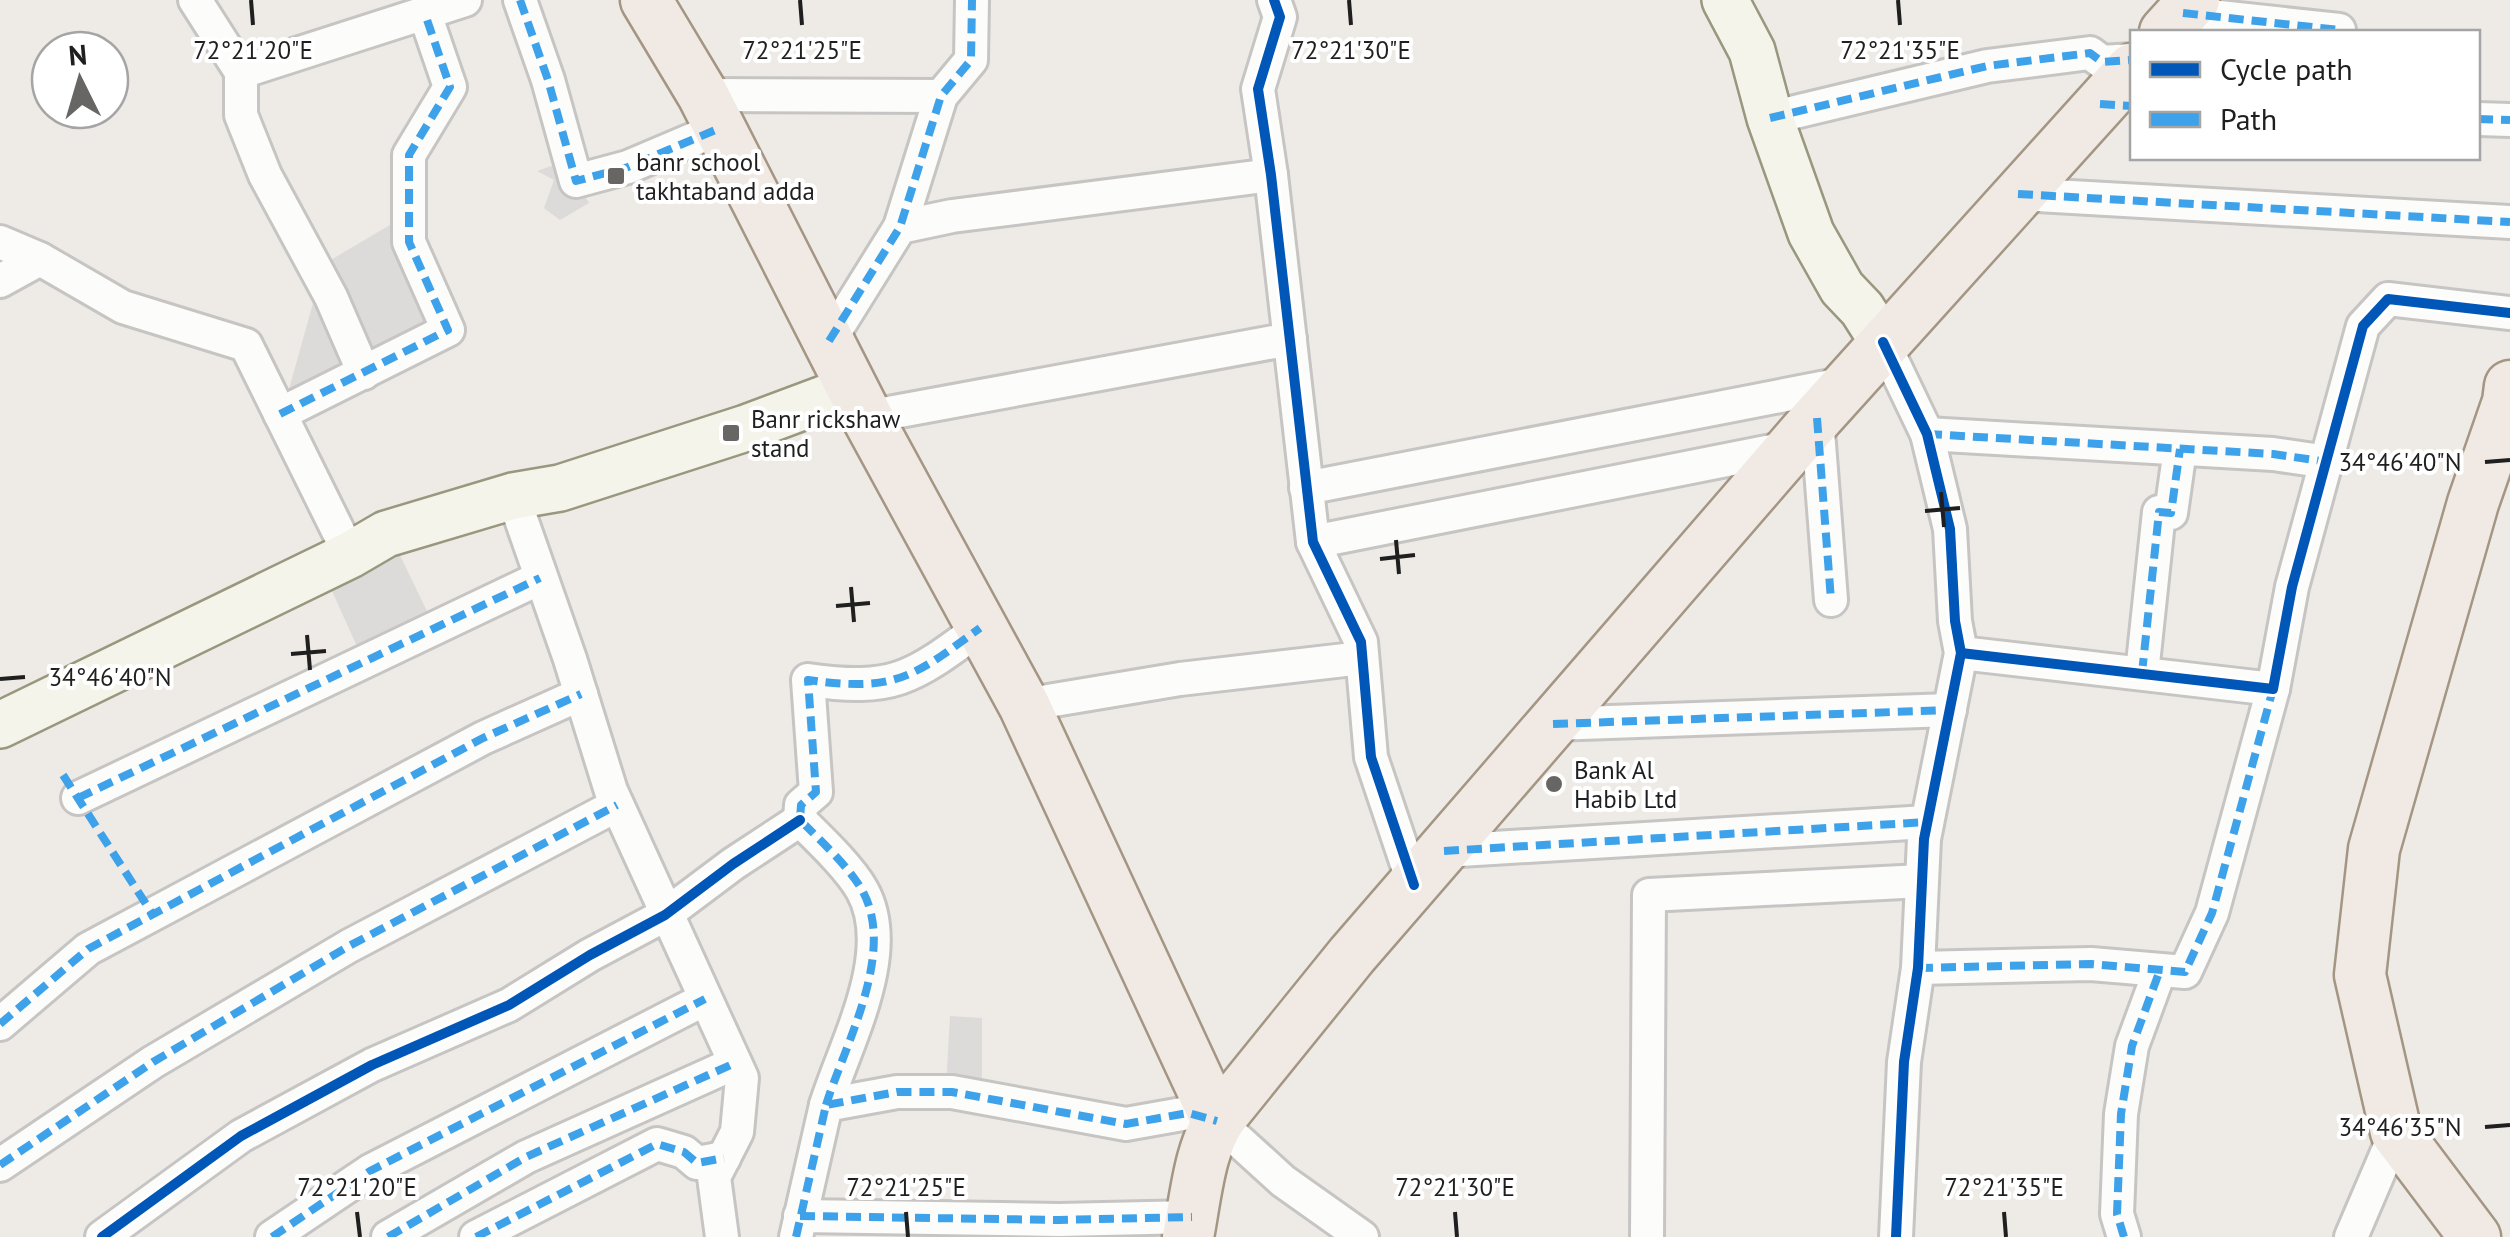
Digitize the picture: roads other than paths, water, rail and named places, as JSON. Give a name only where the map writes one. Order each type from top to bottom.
[{"type":"main road","points":[[646,0],[712,111],[828,342],[1024,706],[1217,1122]]},
{"type":"main road","points":[[1725,0],[1752,52],[1770,118],[1811,233],[1842,288],[1862,309],[1883,342]]},
{"type":"main road","points":[[1190,1227],[1202,1161],[1217,1122],[1352,955],[1883,342],[2018,194],[2122,93]]},
{"type":"main road","points":[[2476,1237],[2396,1132],[2360,975],[2374,849],[2473,504],[2509,397]]},
{"type":"main road","points":[[0,725],[386,534],[513,496],[560,488],[746,428],[860,402]]},
{"type":"street","points":[[195,0],[241,72],[240,115],[265,175],[331,297],[364,373]]},
{"type":"street","points":[[241,72],[464,0]]},
{"type":"street","points":[[520,0],[576,180],[628,168],[712,111],[942,96]]},
{"type":"street","points":[[828,342],[900,228],[942,96],[971,60],[972,0]]},
{"type":"street","points":[[1274,0],[1280,16],[1258,89],[1313,542],[1360,642],[1370,756],[1429,868],[1928,822]]},
{"type":"street","points":[[280,414],[448,330],[409,242],[409,156],[450,87],[424,14]]},
{"type":"street","points":[[2181,15],[2339,30]]},
{"type":"street","points":[[1770,118],[1987,66],[2090,54],[2102,62],[2130,60]]},
{"type":"street","points":[[2480,118],[2510,120]]},
{"type":"street","points":[[900,228],[952,216],[1271,175]]},
{"type":"street","points":[[2018,194],[2510,222]]},
{"type":"street","points":[[0,242],[40,259],[123,308],[246,346],[350,555]]},
{"type":"street","points":[[0,281],[40,259]]},
{"type":"street","points":[[1918,968],[2091,964],[2185,972],[2212,913],[2273,688],[2292,587],[2362,326],[2388,299],[2510,313]]},
{"type":"street","points":[[860,402],[1290,339]]},
{"type":"street","points":[[1883,342],[1928,434],[1950,529],[1955,621],[1961,653],[1928,822],[1918,968],[1904,1062],[1896,1237]]},
{"type":"street","points":[[1306,488],[1818,416]]},
{"type":"street","points":[[1313,542],[1818,416]]},
{"type":"street","points":[[1818,416],[1832,600]]},
{"type":"street","points":[[1928,434],[2272,454],[2328,462]]},
{"type":"street","points":[[2142,673],[2159,512],[2171,513],[2180,449]]},
{"type":"street","points":[[513,496],[617,805],[742,1078],[737,1132],[714,1178],[722,1237]]},
{"type":"street","points":[[78,798],[540,578]]},
{"type":"street","points":[[980,628],[925,669],[882,685],[808,680],[816,792],[801,806],[800,820],[863,890],[874,936],[868,994],[826,1105],[798,1227],[1059,1220],[1190,1227]]},
{"type":"street","points":[[1961,653],[2273,688]]},
{"type":"street","points":[[1024,706],[1180,679],[1362,658]]},
{"type":"street","points":[[0,1024],[88,949],[483,738],[581,694]]},
{"type":"street","points":[[1553,724],[1950,710]]},
{"type":"street","points":[[0,1165],[153,1062],[349,946],[617,805]]},
{"type":"street","points":[[102,1237],[242,1136],[372,1065],[509,1005],[590,955],[666,915],[800,820]]},
{"type":"street","points":[[1646,1237],[1650,895],[1922,881]]},
{"type":"street","points":[[2124,1237],[2118,1214],[2121,1114],[2132,1046],[2160,970]]},
{"type":"street","points":[[272,1237],[370,1171],[705,999]]},
{"type":"street","points":[[388,1237],[526,1157],[735,1062]]},
{"type":"street","points":[[826,1105],[897,1092],[952,1092],[1126,1124],[1188,1114],[1217,1122],[1283,1181],[1362,1237]]},
{"type":"street","points":[[2350,1237],[2396,1132]]},
{"type":"street","points":[[476,1237],[658,1144],[684,1152],[697,1163],[724,1158]]},
{"type":"place","name":"banr school takhtaband adda","points":[[616,176]]},
{"type":"place","name":"Banr rickshaw stand","points":[[731,433]]},
{"type":"place","name":"Bank Al Habib Ltd","points":[[1554,784]]}]
